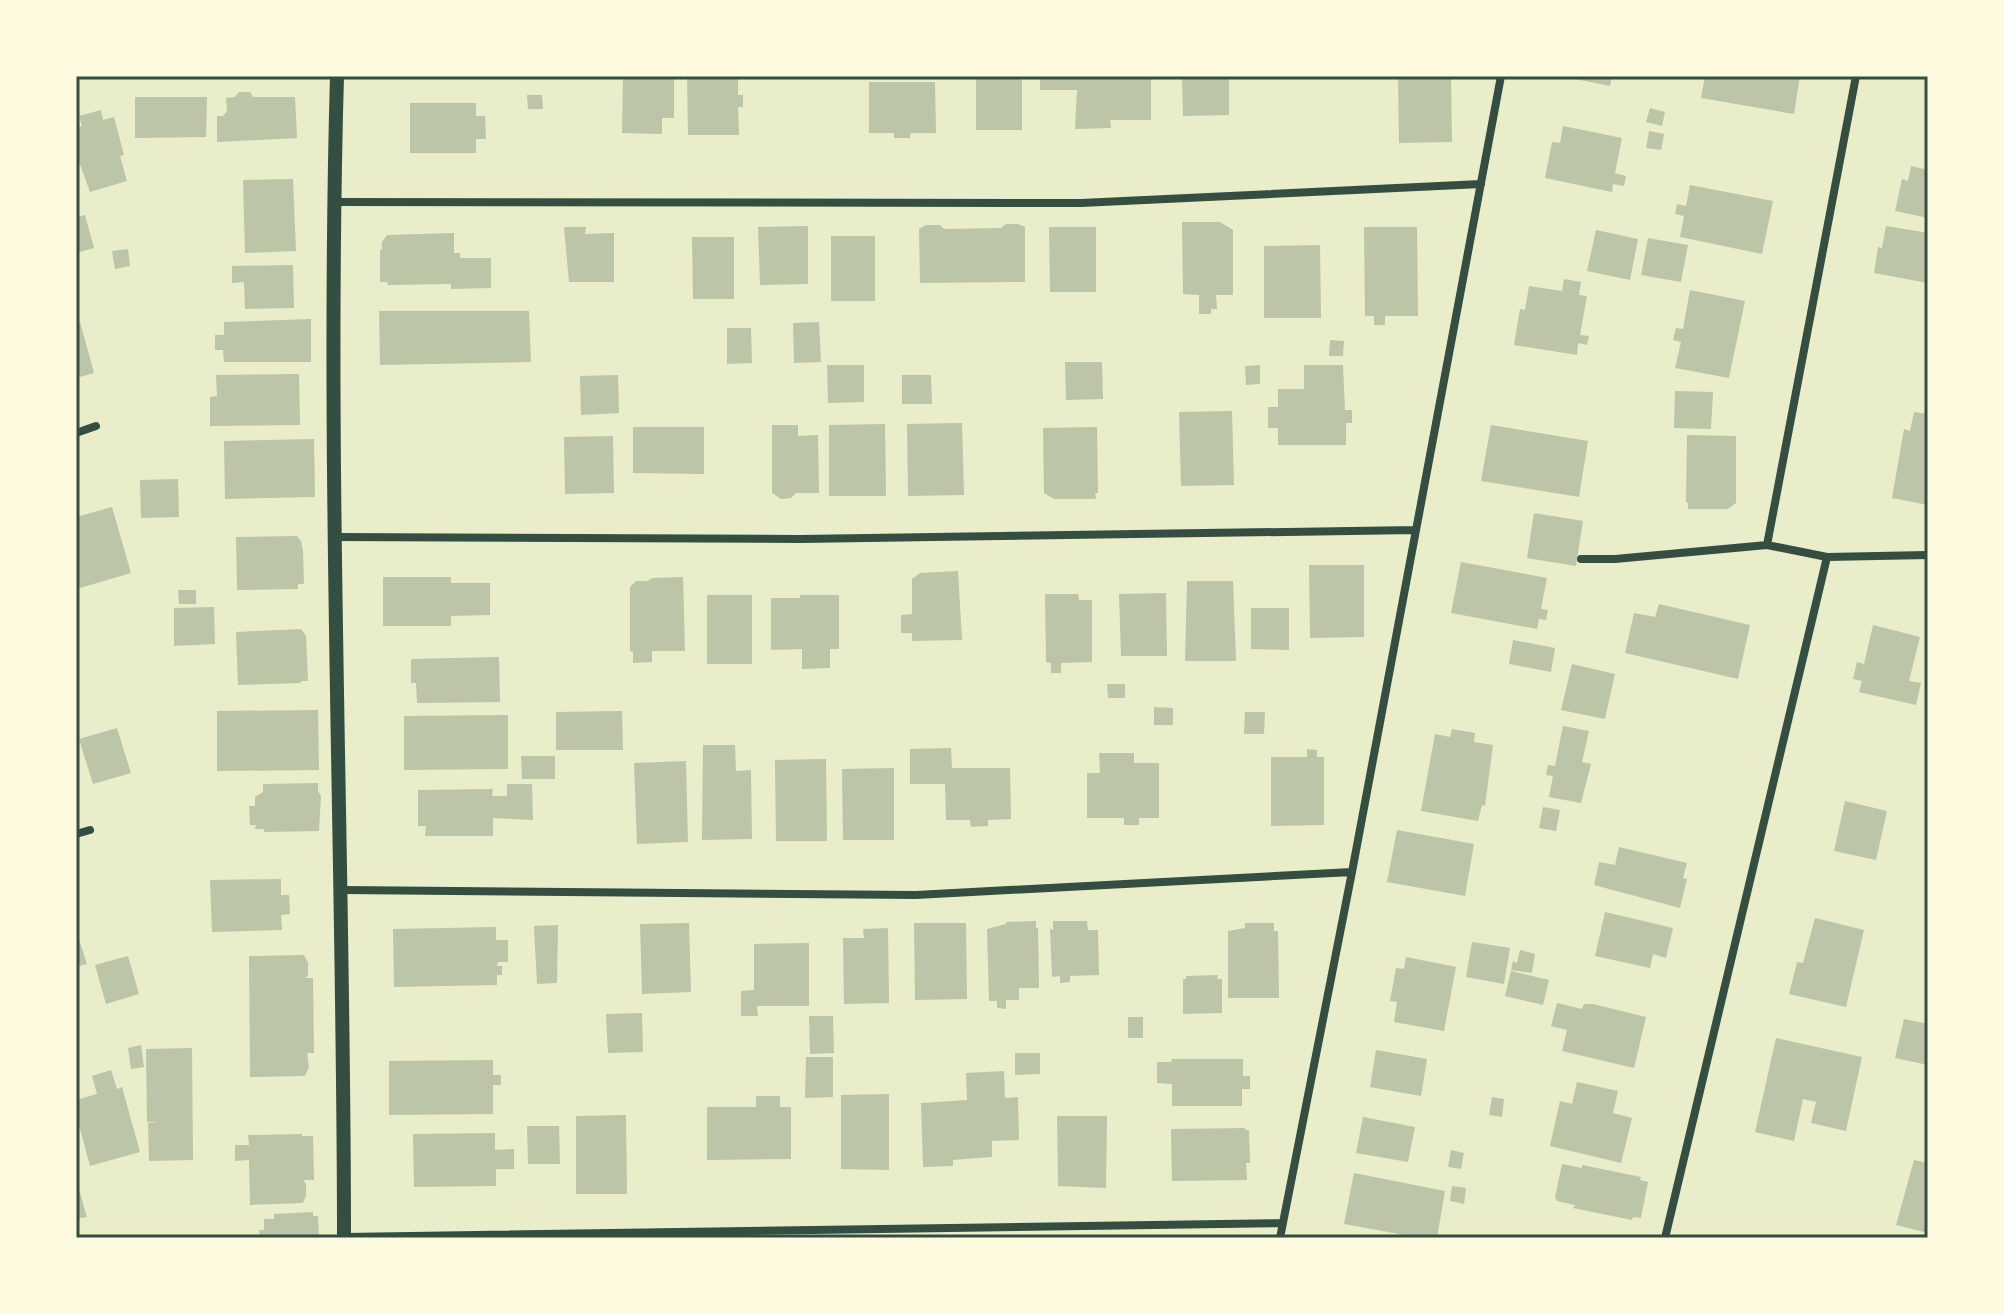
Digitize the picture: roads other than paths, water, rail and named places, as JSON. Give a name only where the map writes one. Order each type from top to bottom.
[{"type":"street","points":[[337,76],[333,202],[335,537],[342,890],[344,1237],[1283,1223]]},
{"type":"street","points":[[1280,1238],[1501,76]]},
{"type":"street","points":[[1767,545],[1856,76]]},
{"type":"street","points":[[333,202],[1081,203],[1481,184]]},
{"type":"street","points":[[76,433],[96,426]]},
{"type":"street","points":[[335,537],[785,539],[1416,530]]},
{"type":"street","points":[[1581,559],[1615,559],[1767,545],[1827,557],[1928,555]]},
{"type":"street","points":[[1665,1238],[1827,557]]},
{"type":"street","points":[[76,834],[90,830]]},
{"type":"street","points":[[342,890],[916,895],[1352,872]]}]
